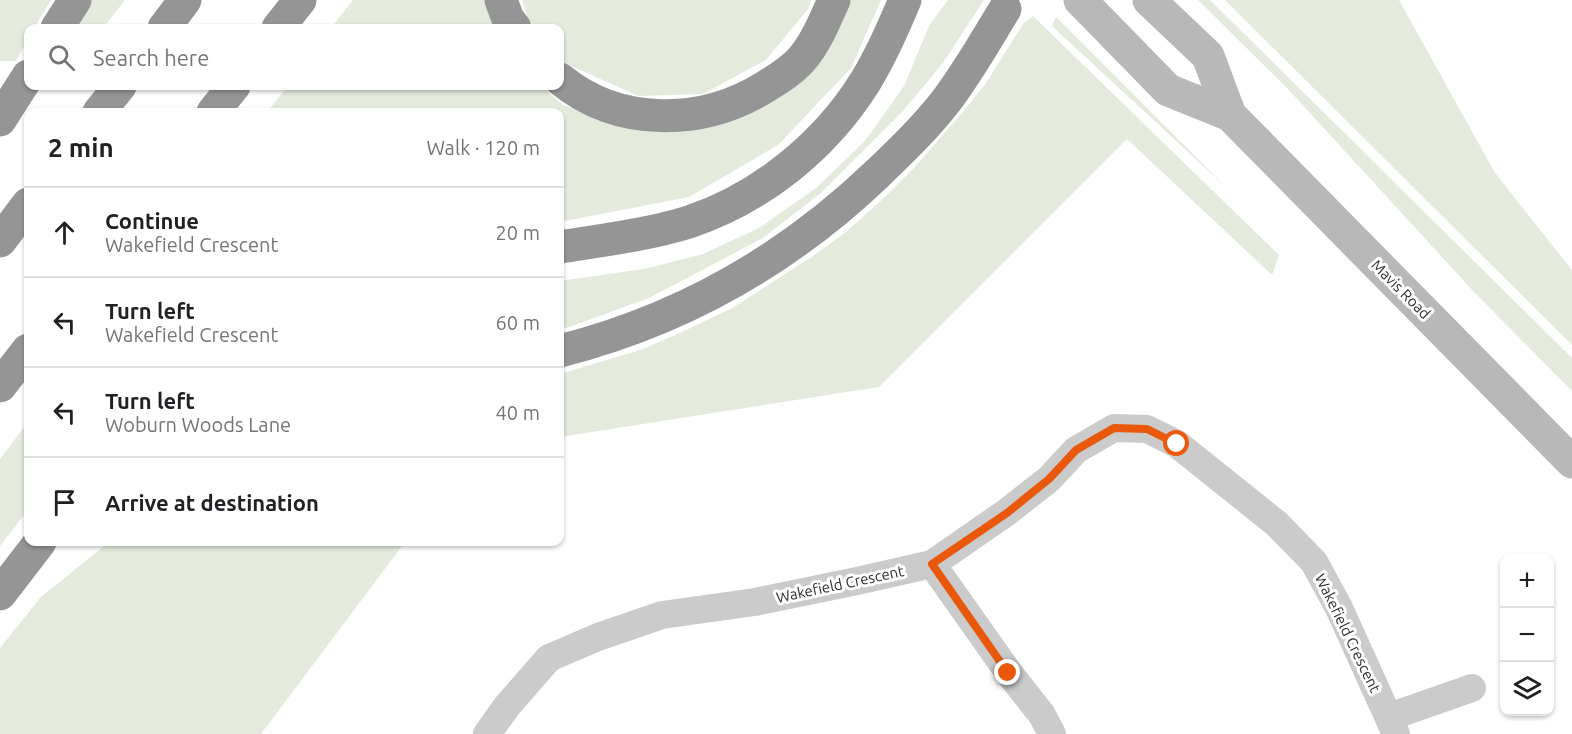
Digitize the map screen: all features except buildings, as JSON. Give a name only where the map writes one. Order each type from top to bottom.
[{"type":"highway","points":[[60,24],[75,0]]},
{"type":"highway","points":[[167,24],[186,0]]},
{"type":"highway","points":[[281,24],[300,0]]},
{"type":"highway","points":[[501,0],[512,24]]},
{"type":"highway","points":[[564,82],[584,96],[604,106],[624,112],[674,116],[718,109],[758,92],[789,71],[802,59],[834,0]]},
{"type":"highway","points":[[564,247],[639,235],[688,222],[718,211],[773,180],[820,139],[865,83],[886,44],[905,0]]},
{"type":"highway","points":[[886,44],[922,0]]},
{"type":"highway","points":[[564,350],[598,341],[654,321],[751,272],[802,238],[865,186],[906,147],[946,101],[1005,9]]},
{"type":"highway","points":[[0,120],[24,82]]},
{"type":"highway","points":[[102,108],[117,90]]},
{"type":"highway","points":[[216,108],[231,90]]},
{"type":"highway","points":[[0,241],[24,209]]},
{"type":"highway","points":[[0,386],[24,355]]},
{"type":"highway","points":[[0,594],[37,546]]},
{"type":"highway","points":[[21,568],[52,546]]},
{"type":"main road","name":"Mavis Road","points":[[1080,0],[1168,90],[1230,115],[1572,462]]},
{"type":"main road","name":"Mavis Road","points":[[1149,0],[1208,56],[1230,115]]},
{"type":"street","name":"Wakefield Crescent","points":[[487,734],[507,706],[549,658],[598,637],[662,615],[755,602],[932,564],[1007,513],[1049,479],[1076,450],[1114,428],[1147,429],[1177,444],[1277,524],[1314,562],[1339,608],[1393,725]]},
{"type":"street","points":[[932,564],[1008,673],[1042,715],[1052,734]]},
{"type":"street","points":[[1393,725],[1472,688]]},
{"type":"shaded area","points":[[0,0],[51,0],[36,24],[24,24],[24,46],[16,61],[0,61]]},
{"type":"shaded area","points":[[90,0],[125,0],[106,24],[75,24]]},
{"type":"shaded area","points":[[353,0],[487,0],[497,24],[334,24]]},
{"type":"shaded area","points":[[522,0],[811,0],[808,9],[766,60],[703,94],[638,96],[565,63],[564,24],[532,24],[528,19]]},
{"type":"shaded area","points":[[847,0],[881,0],[851,68],[778,145],[689,197],[564,221],[564,108],[270,108],[285,90],[546,90],[563,105],[632,128],[722,124],[797,80]]},
{"type":"shaded area","points":[[948,0],[984,0],[943,63],[902,112],[821,193],[763,238],[649,298],[564,328],[564,280],[644,269],[703,254],[759,228],[816,188],[865,141],[904,86],[930,24]]},
{"type":"shaded area","points":[[1198,0],[1210,0],[1572,358],[1572,391],[1474,292],[1287,88]]},
{"type":"shaded area","points":[[1225,0],[1399,0],[1495,173],[1572,270],[1572,345]]},
{"type":"shaded area","points":[[1033,16],[1279,255],[1272,275],[1127,139],[879,387],[564,436],[564,373],[643,349],[732,308],[816,254],[847,231],[913,169],[962,113],[986,83],[1023,24]]},
{"type":"shaded area","points":[[1056,17],[1227,188],[1052,26]]},
{"type":"shaded area","points":[[24,427],[24,515],[0,546],[0,459]]},
{"type":"shaded area","points":[[104,546],[402,546],[261,734],[0,734],[0,648],[41,597]]},
{"type":"route","points":[[1008,673],[932,564],[1007,513],[1049,479],[1076,450],[1114,428],[1147,429],[1177,444]]}]
